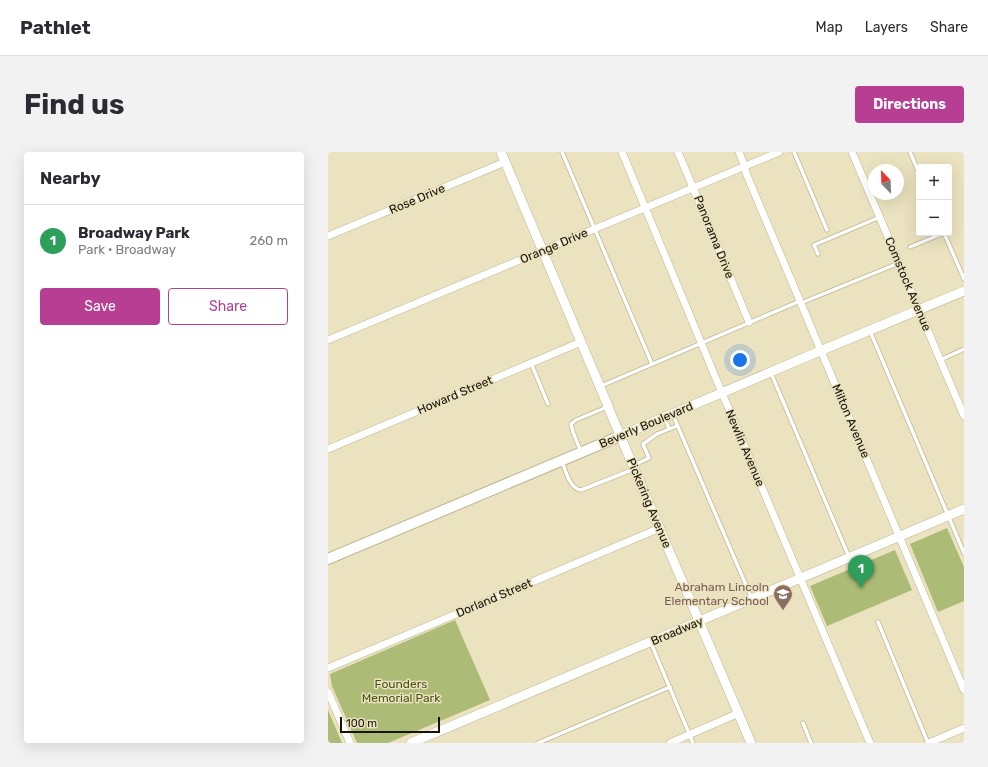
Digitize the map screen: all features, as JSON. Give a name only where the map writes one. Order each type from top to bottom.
[{"type":"main road","name":"Beverly Boulevard","points":[[328,559],[620,436]]},
{"type":"street","name":"Pickering Avenue","points":[[501,152],[751,743]]},
{"type":"street","name":"Newlin Avenue","points":[[622,152],[870,743]]},
{"type":"street","name":"Panorama Drive","points":[[678,152],[749,322]]},
{"type":"street","name":"Milton Avenue","points":[[739,152],[746,173],[820,351],[900,536],[964,690]]},
{"type":"street","name":"Orange Drive","points":[[328,340],[780,152]]},
{"type":"street","name":"Comstock Avenue","points":[[852,152],[964,416]]},
{"type":"street","name":"Rose Drive","points":[[328,236],[505,162]]},
{"type":"street","name":"Beverly Boulevard","points":[[620,436],[964,291]]},
{"type":"street","name":"Howard Street","points":[[328,449],[581,342]]},
{"type":"street","name":"Broadway","points":[[411,743],[964,509]]},
{"type":"street","name":"Dorland Street","points":[[328,668],[660,528]]},
{"type":"street","points":[[328,692],[350,743]]},
{"type":"street","points":[[670,743],[738,713]]},
{"type":"street","points":[[928,743],[964,728]]},
{"type":"lane","points":[[562,152],[652,364]]},
{"type":"lane","points":[[794,152],[828,230]]},
{"type":"lane","points":[[910,152],[916,166]]},
{"type":"lane","points":[[818,254],[814,245],[880,217]]},
{"type":"lane","points":[[910,247],[937,236]]},
{"type":"lane","points":[[945,236],[964,279]]},
{"type":"lane","points":[[600,386],[749,322],[899,263]]},
{"type":"lane","points":[[870,331],[964,552]]},
{"type":"lane","points":[[940,360],[964,349]]},
{"type":"lane","points":[[531,363],[548,404]]},
{"type":"lane","points":[[771,372],[849,558]]},
{"type":"lane","points":[[582,452],[571,424],[576,420],[608,406]]},
{"type":"lane","points":[[668,416],[677,426],[752,599]]},
{"type":"lane","points":[[668,416],[669,429]]},
{"type":"lane","points":[[561,461],[573,487],[577,490],[581,490],[634,467],[649,458],[643,444],[657,434],[677,426]]},
{"type":"lane","points":[[878,622],[928,743]]},
{"type":"lane","points":[[650,642],[693,743]]},
{"type":"lane","points":[[538,743],[670,687]]},
{"type":"lane","points":[[803,723],[811,743]]},
{"type":"green space","points":[[947,528],[964,567],[964,601],[938,612],[910,544]]},
{"type":"green space","points":[[895,550],[912,590],[827,626],[810,586]]},
{"type":"green space","name":"Founders Memorial Park","points":[[455,620],[490,700],[388,743],[357,743],[332,686],[330,674]]},
{"type":"green space","name":"Founders Memorial Park","points":[[328,710],[342,743],[328,743]]},
{"type":"place","name":"Broadway Park","points":[[861,588]]},
{"type":"place","name":"Abraham Lincoln Elementary School","points":[[783,611]]}]
